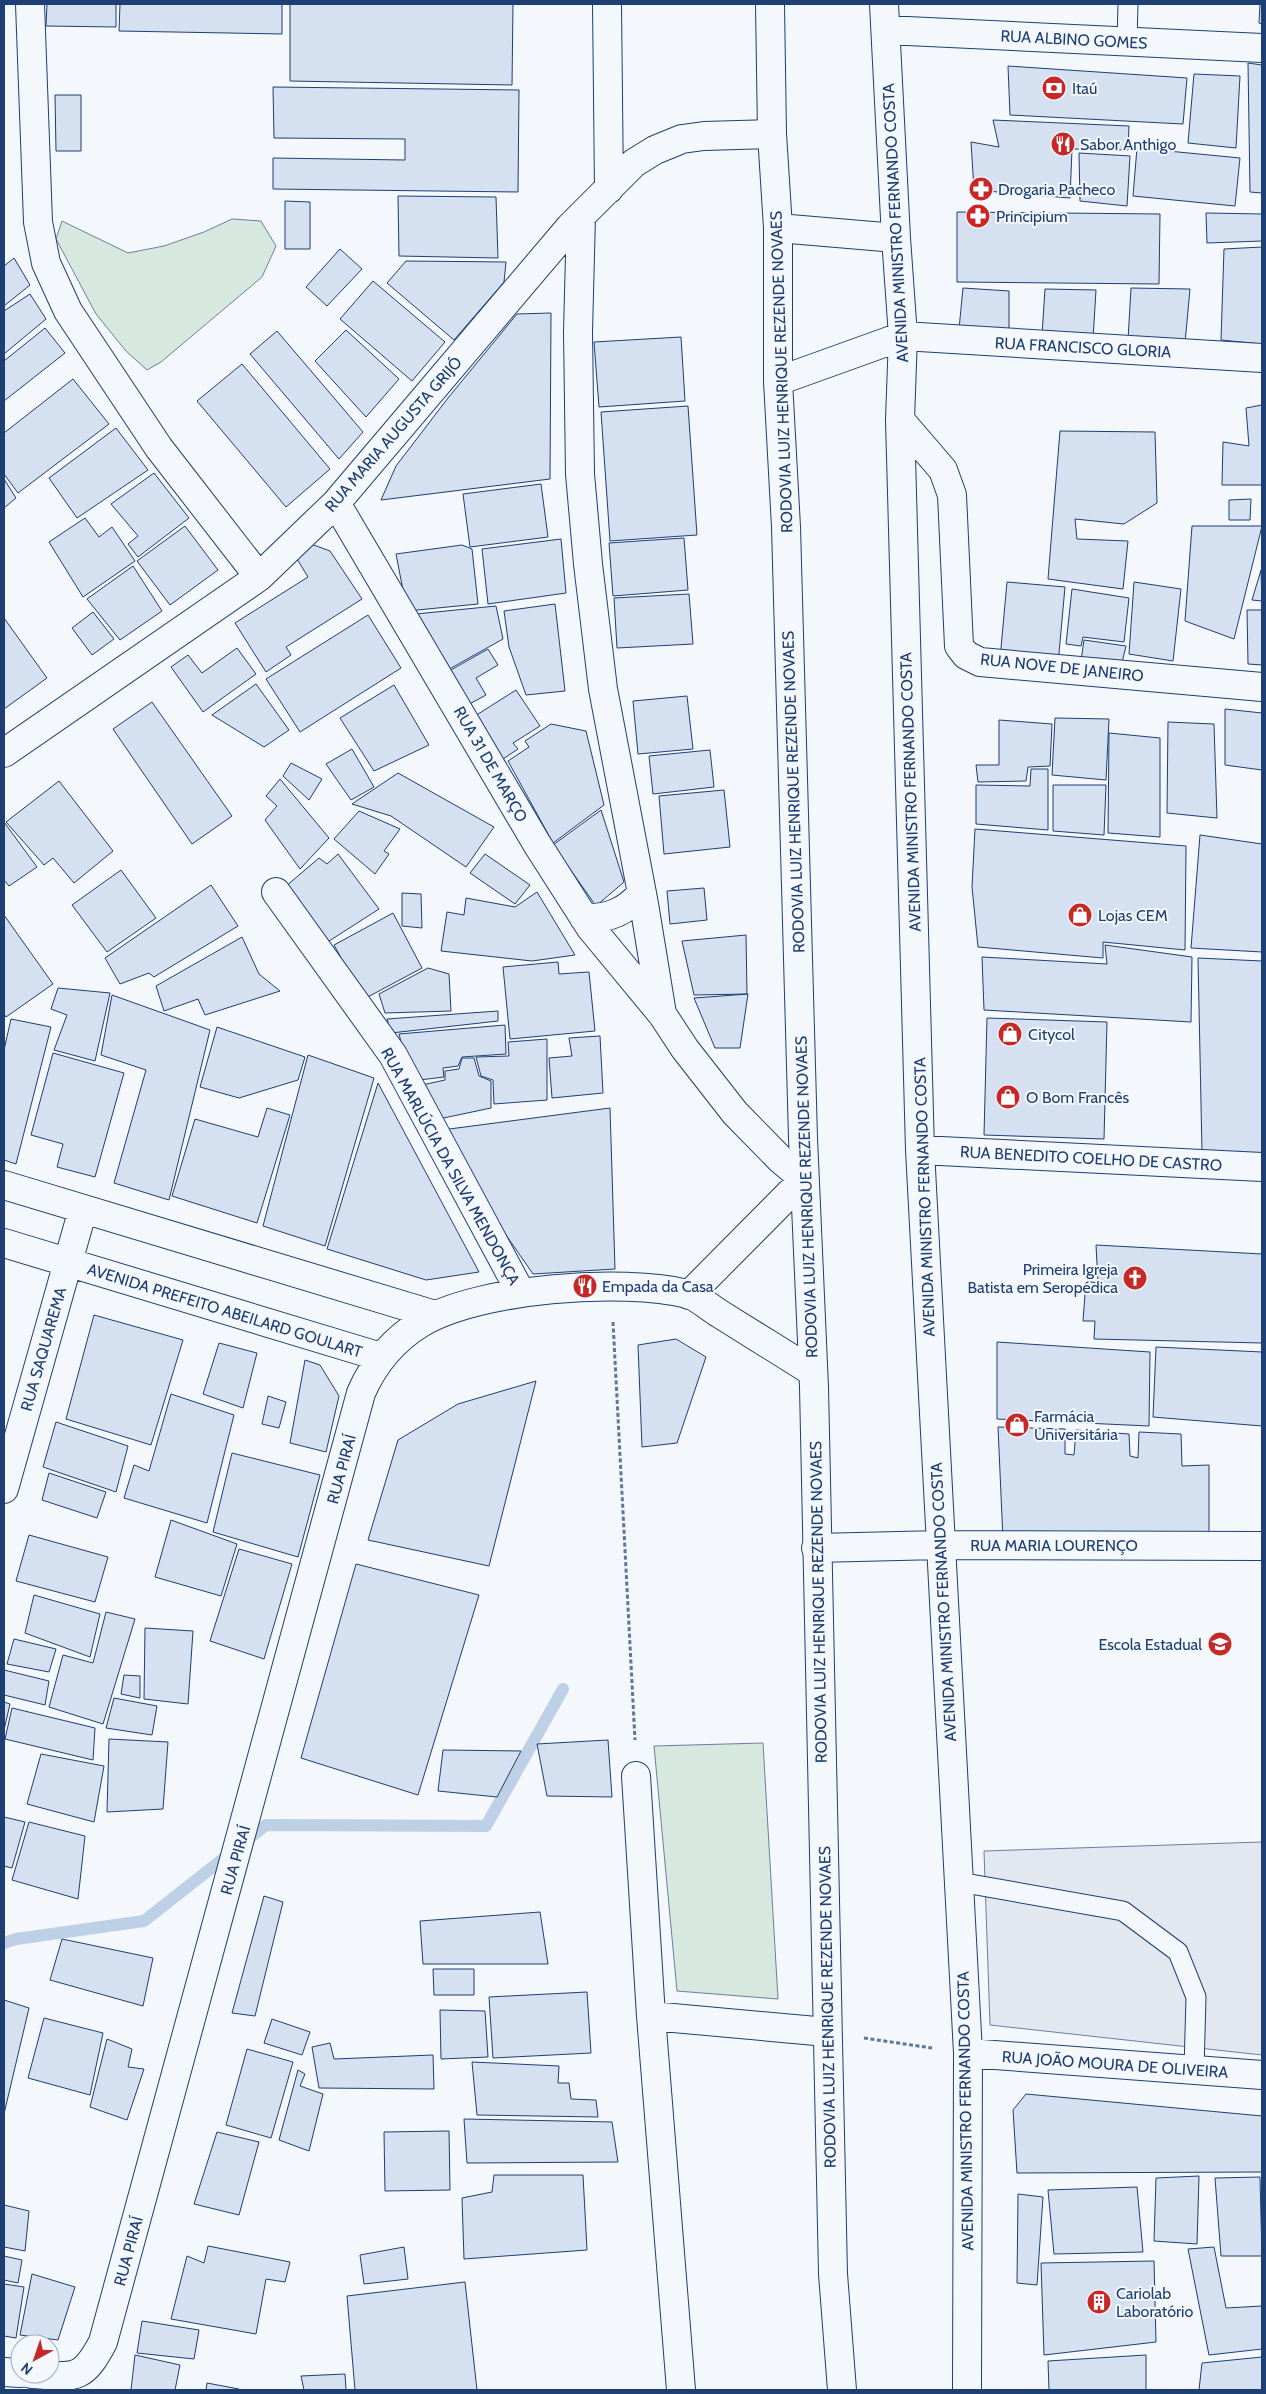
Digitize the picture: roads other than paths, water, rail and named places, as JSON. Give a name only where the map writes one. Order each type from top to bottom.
[{"type":"main road","points":[[30,4],[38,222],[46,263],[68,311],[159,448],[259,577]]},
{"type":"main road","points":[[607,4],[609,189]]},
{"type":"main road","name":"RODOVIA LUIZ HENRIQUE REZENDE NOVAES","points":[[770,4],[772,134],[778,228],[778,381],[786,527],[804,1180],[813,1372],[833,2274],[842,2390]]},
{"type":"main road","name":"RUA ALBINO GOMES","points":[[885,17],[1127,42],[1262,48]]},
{"type":"main road","name":"AVENIDA MINISTRO FERNANDO COSTA","points":[[885,17],[896,238],[904,336],[900,420],[920,1150],[968,2053],[967,2390]]},
{"type":"main road","name":"RUA MARIA AUGUSTA GRIJÓ","points":[[4,753],[259,577],[336,502],[581,216],[634,163],[656,150],[682,139],[704,136],[772,134]]},
{"type":"main road","points":[[581,216],[578,332],[580,474],[587,555],[603,689],[642,893],[662,1014],[685,1050],[735,1113],[781,1160],[804,1180],[689,1294]]},
{"type":"main road","points":[[778,228],[896,238]]},
{"type":"main road","points":[[778,381],[904,336]]},
{"type":"main road","name":"RUA FRANCISCO GLORIA","points":[[904,336],[1262,358]]},
{"type":"main road","name":"RUA NOVE DE JANEIRO","points":[[900,420],[943,470],[952,495],[959,646],[966,655],[980,662],[1262,687]]},
{"type":"main road","name":"RUA 31 DE MARÇO","points":[[336,502],[537,844],[584,918],[611,955],[662,1014]]},
{"type":"main road","name":"RUA MARLÚCIA DA SILVA MENDONÇA","points":[[276,892],[393,1055],[521,1293]]},
{"type":"main road","points":[[584,918],[610,917],[623,910],[642,893]]},
{"type":"main road","name":"RUA BENEDITO COELHO DE CASTRO","points":[[920,1150],[1262,1166]]},
{"type":"main road","points":[[4,1185],[435,1316]]},
{"type":"main road","name":"RUA SAQUAREMA","points":[[4,1488],[83,1209]]},
{"type":"main road","name":"AVENIDA PREFEITO ABEILARD GOULART","points":[[4,1243],[381,1357],[401,1336],[435,1316],[463,1306],[521,1293],[610,1285],[689,1294],[813,1372]]},
{"type":"main road","name":"RUA PIRAÍ","points":[[60,2376],[70,2377],[92,2364],[103,2342],[253,1796],[361,1393],[369,1375],[381,1357]]},
{"type":"main road","name":"RUA MARIA LOURENÇO","points":[[816,1548],[940,1545],[1262,1546]]},
{"type":"main road","points":[[636,1776],[651,2016],[681,2390]]},
{"type":"main road","points":[[651,2016],[827,2032]]},
{"type":"main road","name":"RUA JOÃO MOURA DE OLIVEIRA","points":[[968,2053],[1262,2076]]},
{"type":"lane","points":[[1127,42],[1128,4]]},
{"type":"lane","points":[[959,1882],[1123,1911],[1178,1952],[1196,1997],[1194,2070]]},
{"type":"waterway","points":[[4,1943],[16,1939],[144,1921],[266,1825],[486,1826],[563,1689]]},
{"type":"place","name":"Itaú","points":[[1054,88]]},
{"type":"place","name":"Sabor Anthigo","points":[[1063,144]]},
{"type":"place","name":"Drogaria Pacheco","points":[[981,189]]},
{"type":"place","name":"Principium","points":[[978,216]]},
{"type":"place","name":"Lojas CEM","points":[[1080,915]]},
{"type":"place","name":"Citycol","points":[[1010,1034]]},
{"type":"place","name":"O Bom Francês","points":[[1008,1097]]},
{"type":"place","name":"Primeira Igreja Batista em Seropédica","points":[[1135,1278]]},
{"type":"place","name":"Empada da Casa","points":[[585,1286]]},
{"type":"place","name":"Farmácia Universitária","points":[[1017,1425]]},
{"type":"place","name":"Escola Estadual","points":[[1220,1644]]},
{"type":"place","name":"Cariolab Laboratório","points":[[1099,2302]]}]
